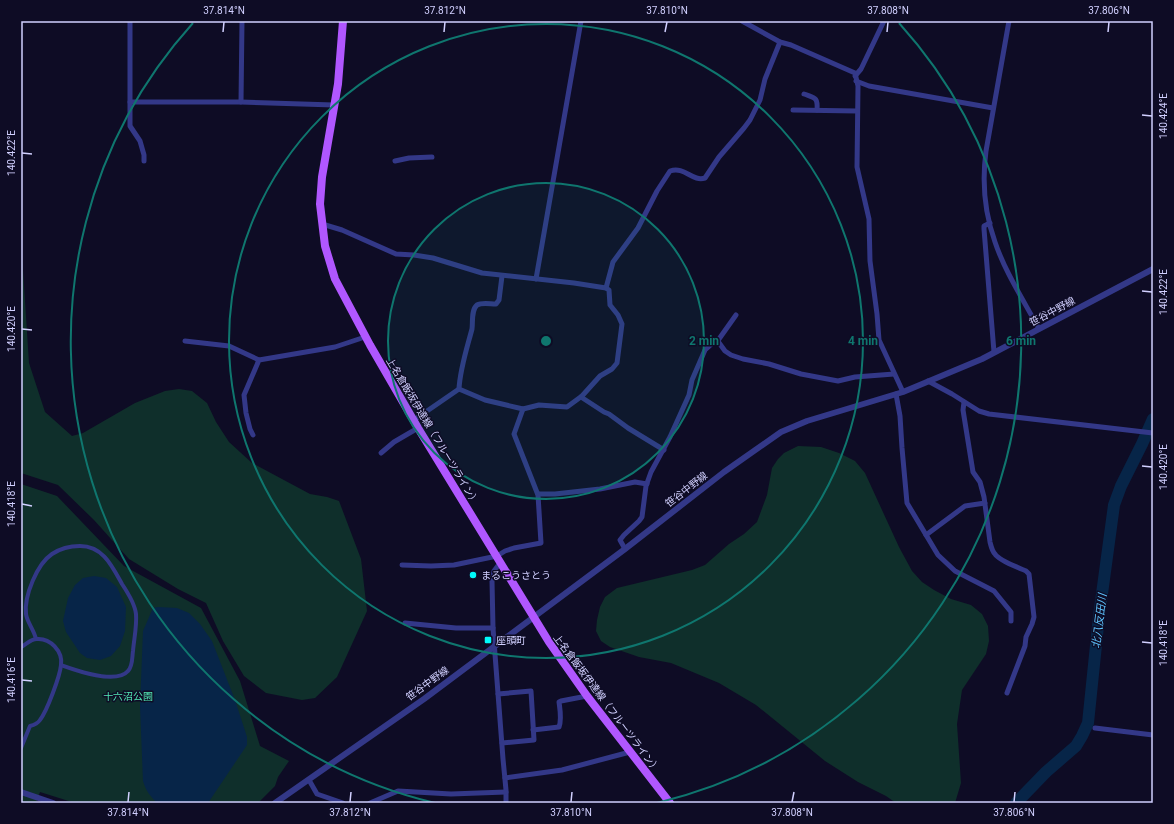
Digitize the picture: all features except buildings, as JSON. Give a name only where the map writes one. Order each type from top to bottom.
[{"type":"main road","name":"上名倉飯坂伊達線（フルーツライン）","points":[[343,21],[341,51],[320,204],[324,246],[334,274],[365,336],[418,428],[499,559],[533,618],[587,696],[670,803]]},
{"type":"street","points":[[130,21],[130,126],[140,141],[144,161]]},
{"type":"street","points":[[241,102],[242,21]]},
{"type":"street","points":[[536,279],[581,21]]},
{"type":"street","points":[[742,21],[780,42],[791,45],[855,73],[857,167],[869,219],[870,261],[879,340],[903,392]]},
{"type":"street","points":[[856,79],[884,21]]},
{"type":"street","points":[[1009,21],[985,161],[985,195],[995,242],[1005,265],[1039,329]]},
{"type":"street","points":[[606,288],[613,262],[638,228],[670,171],[678,170],[698,179],[705,178],[718,157],[744,128],[760,100],[765,78],[780,42]]},
{"type":"street","points":[[856,79],[869,86],[994,108]]},
{"type":"street","points":[[804,94],[816,98],[818,101],[817,110]]},
{"type":"street","points":[[130,102],[241,102],[334,105]]},
{"type":"street","points":[[793,110],[857,111]]},
{"type":"street","points":[[395,162],[409,158],[432,157]]},
{"type":"street","points":[[990,223],[984,226],[984,229],[994,352]]},
{"type":"street","points":[[322,224],[342,230],[396,254],[433,258],[473,271],[502,276],[606,288],[609,290],[610,305],[618,315],[622,324],[617,363],[612,369],[600,376],[581,397],[564,408],[558,405],[539,405],[523,409],[485,400],[459,389]]},
{"type":"street","name":"笹谷中野線","points":[[275,803],[424,699],[626,549],[724,472],[781,432],[808,421],[903,392],[994,352],[1153,269]]},
{"type":"street","points":[[414,420],[459,389],[467,342],[472,328],[473,312],[476,306],[480,304],[496,304],[498,301],[502,276]]},
{"type":"street","points":[[626,549],[620,540],[639,522],[642,517],[647,484],[651,472],[664,450],[689,395],[692,380],[705,350],[719,339],[736,315]]},
{"type":"street","points":[[185,341],[229,346],[259,360],[335,347],[365,336]]},
{"type":"street","points":[[717,340],[725,351],[731,355],[769,364],[801,374],[838,380],[894,374]]},
{"type":"street","points":[[253,435],[246,413],[244,395],[259,360]]},
{"type":"street","points":[[928,381],[979,411],[989,414],[1153,433]]},
{"type":"street","points":[[896,394],[900,416],[907,503],[938,555],[951,568],[994,591],[1011,612],[1011,621]]},
{"type":"street","points":[[581,397],[609,414],[644,439],[664,450]]},
{"type":"street","points":[[964,402],[963,410],[973,472],[980,482],[985,504],[990,542],[995,555],[999,559],[1026,571],[1029,574],[1034,605],[1032,624],[1026,637],[1025,646],[1008,693]]},
{"type":"street","points":[[506,803],[494,646],[492,581],[499,559],[506,551],[514,548],[541,544],[538,494],[514,434],[523,409]]},
{"type":"street","points":[[381,453],[394,442],[418,428]]},
{"type":"street","points":[[538,494],[570,492],[635,482],[647,484]]},
{"type":"street","points":[[926,536],[965,506],[985,504]]},
{"type":"street","points":[[36,639],[26,616],[27,600],[30,587],[44,561],[62,548],[71,546],[86,546],[98,550],[112,568],[134,606],[136,624],[132,663],[128,671],[123,675],[112,677],[99,677],[61,665]]},
{"type":"street","points":[[402,565],[454,565],[499,559]]},
{"type":"street","points":[[405,623],[456,628],[493,628]]},
{"type":"street","points":[[21,647],[36,639],[47,641],[59,652],[61,665],[47,706],[40,721],[30,726],[21,748]]},
{"type":"street","points":[[498,694],[531,691],[534,740],[502,743]]},
{"type":"street","points":[[534,730],[559,727],[559,702],[587,696]]},
{"type":"street","points":[[1095,728],[1153,735]]},
{"type":"street","points":[[505,778],[562,770],[630,752]]},
{"type":"street","points":[[309,780],[317,794],[343,803]]},
{"type":"street","points":[[370,803],[398,791],[451,794],[506,792]]},
{"type":"street","points":[[21,792],[41,801],[53,803]]},
{"type":"green space","points":[[21,239],[29,363],[45,412],[72,436],[83,433],[135,403],[165,391],[179,389],[192,391],[207,403],[216,422],[229,442],[252,463],[310,494],[339,501],[361,559],[367,611],[337,677],[315,698],[302,700],[266,693],[244,676],[223,641],[206,603],[178,589],[129,559],[94,520],[58,485],[21,473]]},
{"type":"green space","points":[[798,446],[821,447],[839,453],[855,461],[865,473],[899,547],[912,571],[922,582],[934,590],[951,599],[971,605],[982,614],[988,626],[989,641],[986,654],[962,690],[957,724],[961,783],[955,803],[896,803],[886,796],[858,782],[825,761],[756,705],[719,683],[671,663],[639,657],[610,647],[601,641],[596,631],[600,607],[605,597],[617,588],[692,570],[705,565],[729,544],[744,534],[757,522],[767,495],[772,468],[784,453]]},
{"type":"green space","name":"十六沼公園","points":[[21,484],[57,496],[124,566],[201,608],[240,681],[260,746],[289,761],[278,777],[275,786],[258,803],[75,803],[40,792],[36,803],[21,803]]},
{"type":"water","points":[[94,576],[106,578],[117,587],[126,607],[125,631],[120,646],[111,656],[100,660],[87,658],[80,653],[66,632],[63,621],[68,598],[75,585],[83,578]]},
{"type":"water","points":[[153,608],[177,608],[189,613],[200,624],[212,641],[235,700],[247,737],[247,745],[208,803],[157,803],[148,793],[143,781],[140,706],[143,631]]},
{"type":"waterway","name":"北八反田川","points":[[1016,803],[1046,772],[1076,746],[1088,723],[1099,616],[1114,505],[1121,486],[1153,419]]},
{"type":"place","name":"まるこうさとう","points":[[473,575]]},
{"type":"place","name":"座頭町","points":[[488,640]]}]
